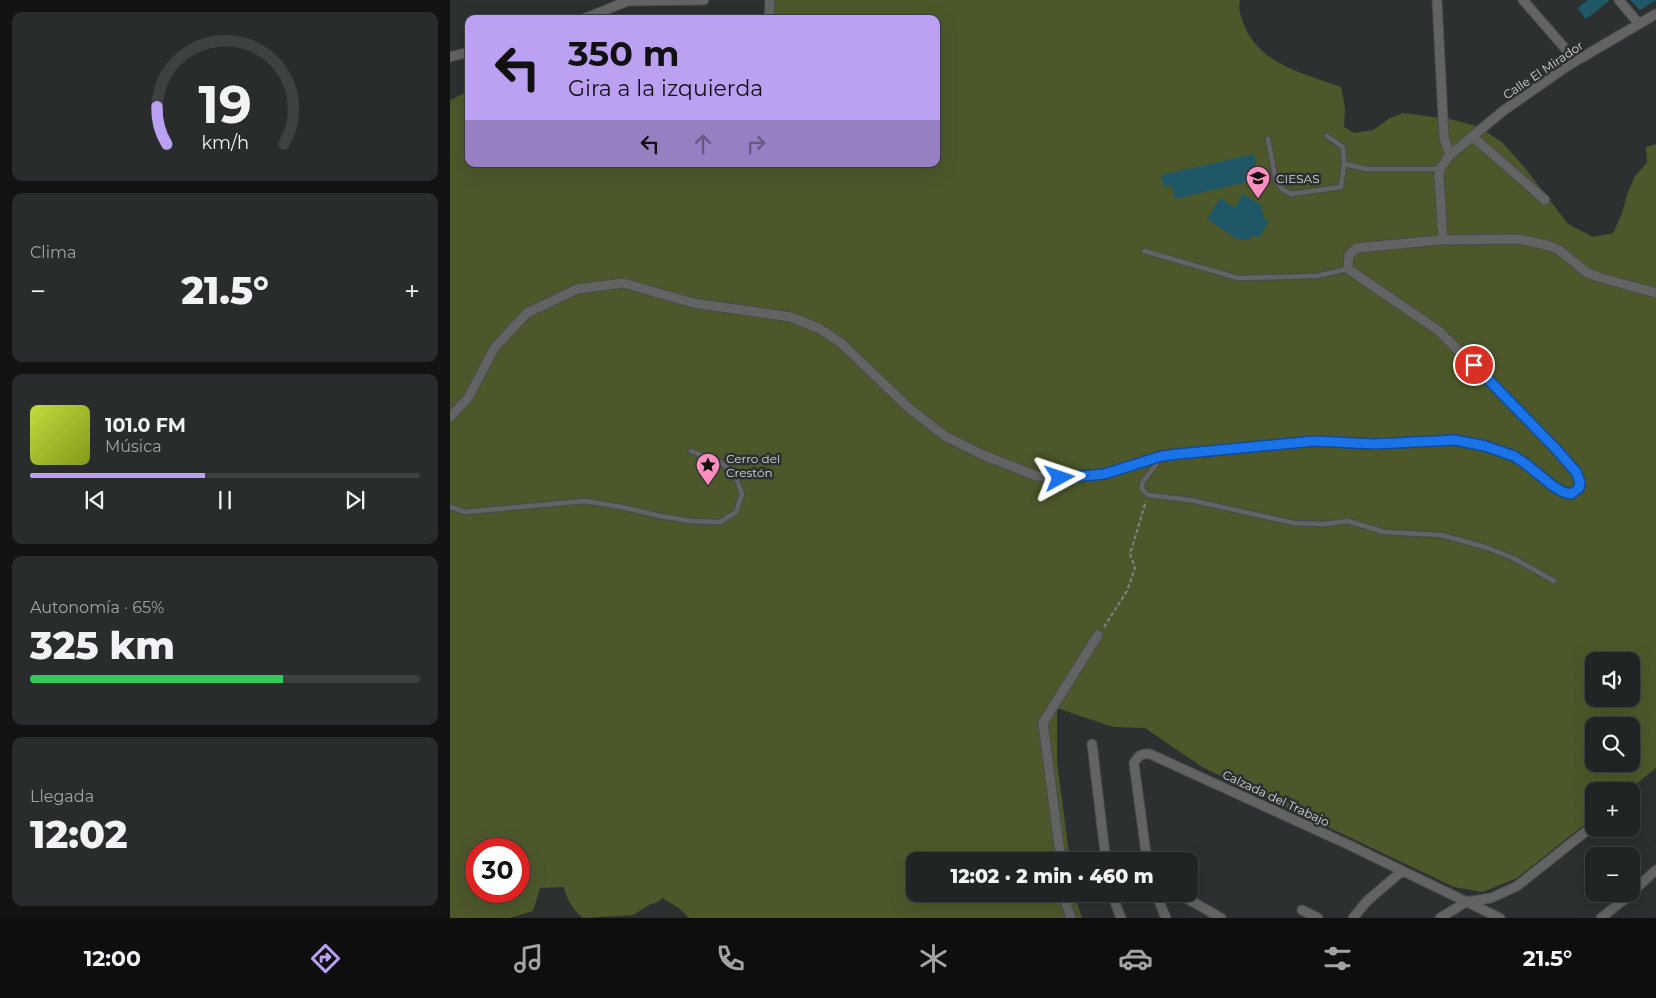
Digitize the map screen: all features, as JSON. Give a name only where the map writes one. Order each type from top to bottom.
[{"type":"street","points":[[594,15],[628,2],[704,0]]},
{"type":"street","points":[[769,15],[770,0]]},
{"type":"street","points":[[1437,0],[1444,138],[1450,155]]},
{"type":"street","points":[[1523,0],[1576,61]]},
{"type":"street","points":[[1619,0],[1639,24]]},
{"type":"street","name":"Calle El Mirador","points":[[1440,169],[1450,155],[1503,111],[1576,61],[1656,14]]},
{"type":"street","points":[[450,57],[465,53]]},
{"type":"street","points":[[1472,136],[1544,200]]},
{"type":"street","points":[[1440,169],[1443,240]]},
{"type":"street","points":[[450,417],[468,398],[496,347],[527,313],[577,289],[623,283],[693,303],[791,317],[820,329],[841,343],[910,410],[945,436],[983,455],[1037,476],[1060,478],[1104,474],[1162,456],[1315,441],[1374,444],[1455,440],[1485,446],[1514,456],[1563,492],[1571,494],[1579,488],[1580,482],[1576,472],[1556,449],[1439,332],[1348,269],[1349,255],[1357,248],[1443,240],[1519,239],[1559,250],[1586,272],[1598,277],[1656,293]]},
{"type":"street","points":[[1060,852],[1043,722],[1098,635]]},
{"type":"street","points":[[1092,744],[1105,852]]},
{"type":"street","name":"Calzada del Trabajo","points":[[1146,852],[1134,763],[1138,756],[1143,753],[1150,754],[1500,918]]},
{"type":"street","points":[[1440,918],[1466,902],[1491,898],[1517,886],[1585,832]]},
{"type":"street","points":[[1640,885],[1656,870]]},
{"type":"street","points":[[1353,918],[1367,901],[1402,871]]},
{"type":"street","points":[[1065,902],[1071,918]]},
{"type":"street","points":[[1115,902],[1121,918]]},
{"type":"street","points":[[1159,902],[1166,918]]},
{"type":"street","points":[[1193,902],[1221,918]]},
{"type":"street","points":[[1601,918],[1621,902]]},
{"type":"street","points":[[1302,910],[1318,918]]},
{"type":"lane","points":[[1268,139],[1276,181],[1282,189],[1291,194],[1341,187],[1344,164],[1343,147],[1327,136]]},
{"type":"lane","points":[[1344,164],[1367,168],[1440,169]]},
{"type":"lane","points":[[1144,251],[1238,278],[1316,276],[1348,269]]},
{"type":"lane","points":[[450,507],[464,512],[585,501],[690,521],[720,522],[736,512],[742,494],[736,478],[722,463],[691,451]]},
{"type":"lane","points":[[1162,456],[1142,483],[1142,490],[1148,495],[1190,500],[1294,523],[1324,524],[1348,521],[1384,532],[1441,535],[1485,547],[1513,558],[1554,581]]},
{"type":"path","points":[[1098,635],[1127,592],[1135,568],[1130,554],[1148,495]]},
{"type":"green space","points":[[766,0],[1240,0],[1239,6],[1243,22],[1250,37],[1259,48],[1271,58],[1298,72],[1341,87],[1345,108],[1344,127],[1354,133],[1373,130],[1390,118],[1403,113],[1449,119],[1477,126],[1502,142],[1525,168],[1568,224],[1593,237],[1613,233],[1635,176],[1647,163],[1646,147],[1656,144],[1656,768],[1638,782],[1585,782],[1585,824],[1517,878],[1483,892],[1454,887],[1202,767],[1145,728],[1113,727],[1057,708],[1057,762],[1069,852],[906,852],[906,902],[1077,902],[1082,918],[689,918],[679,908],[662,898],[633,915],[583,918],[570,904],[564,887],[540,888],[533,911],[510,918],[450,918],[450,100],[465,93],[465,167],[940,167],[940,15],[764,15]]},
{"type":"building","points":[[1588,0],[1610,0],[1586,19],[1577,8]]},
{"type":"building","points":[[1630,0],[1656,0],[1640,10]]},
{"type":"building","points":[[1254,154],[1259,179],[1175,199],[1172,186],[1164,187],[1161,175]]},
{"type":"building","points":[[1243,194],[1261,205],[1264,218],[1269,221],[1259,238],[1253,235],[1250,240],[1238,240],[1207,219],[1220,198],[1235,208]]},
{"type":"place","name":"CIESAS","points":[[1258,199]]},
{"type":"place","name":"Cerro del Crestón","points":[[708,486]]},
{"type":"route","points":[[1060,478],[1104,474],[1162,456],[1178,454],[1315,441],[1374,444],[1455,440],[1485,446],[1514,456],[1563,492],[1571,494],[1579,488],[1580,482],[1576,472],[1474,365]]}]
